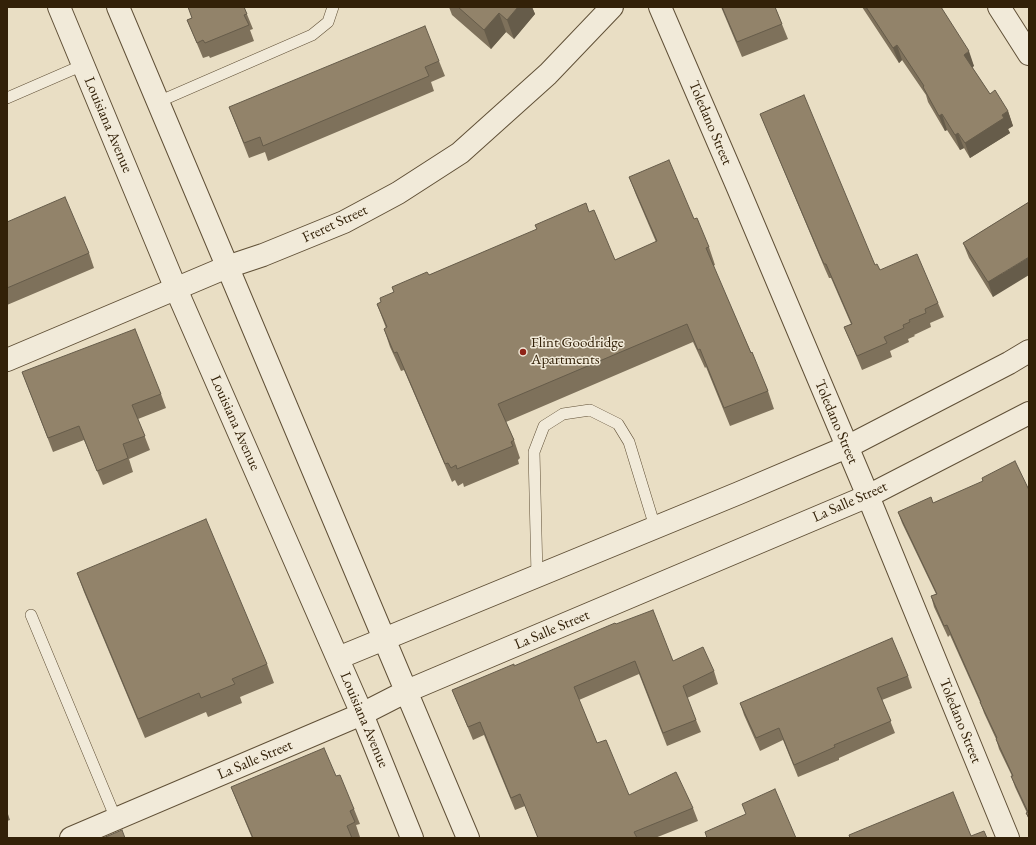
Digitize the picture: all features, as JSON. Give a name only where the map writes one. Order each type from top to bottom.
[{"type":"street","name":"Louisiana Avenue","points":[[59,7],[176,289],[338,658],[412,838]]},
{"type":"street","points":[[118,7],[468,838]]},
{"type":"street","name":"Freret Street","points":[[7,360],[228,267],[263,255],[344,222],[398,193],[460,153],[548,74],[612,7]]},
{"type":"street","name":"Toledano Street","points":[[660,7],[868,496],[1008,838]]},
{"type":"street","points":[[999,7],[1029,54]]},
{"type":"street","points":[[338,658],[847,447],[1009,363],[1029,351]]},
{"type":"street","name":"La Salle Street","points":[[71,838],[362,714],[407,691],[868,496],[1029,413]]},
{"type":"lane","points":[[158,102],[312,35],[328,22],[333,7]]},
{"type":"lane","points":[[7,98],[83,65]]},
{"type":"lane","points":[[537,576],[534,452],[544,426],[563,414],[590,410],[618,424],[629,442],[655,527]]},
{"type":"lane","points":[[31,615],[116,819]]},
{"type":"building","points":[[188,7],[244,7],[247,14],[244,15],[249,25],[205,43],[203,40],[197,43],[187,20],[192,18]]},
{"type":"building","points":[[458,7],[518,7],[507,20],[499,13],[484,30]]},
{"type":"building","points":[[722,7],[775,7],[782,24],[737,42]]},
{"type":"building","points":[[866,7],[941,7],[969,51],[964,55],[990,94],[995,90],[1008,111],[1002,115],[1004,118],[965,143],[958,133],[955,135],[942,114],[939,116],[923,87],[924,86],[897,45],[893,48]]},
{"type":"building","points":[[425,26],[439,61],[425,67],[429,76],[263,146],[260,137],[244,143],[229,107]]},
{"type":"building","points":[[804,95],[875,265],[877,264],[880,270],[917,254],[938,303],[925,309],[926,313],[909,320],[910,322],[903,325],[904,328],[884,337],[887,343],[857,356],[844,327],[852,324],[826,264],[824,264],[820,255],[760,114]]},
{"type":"building","name":"Flint Goodridge Apartments","points":[[669,160],[694,219],[697,218],[709,247],[706,248],[768,391],[724,408],[700,349],[698,350],[687,324],[498,404],[514,440],[511,442],[513,446],[457,469],[456,465],[451,468],[448,463],[445,464],[397,352],[394,353],[384,329],[387,327],[377,304],[381,302],[380,298],[394,292],[392,287],[427,272],[429,275],[537,229],[535,225],[586,203],[589,212],[594,210],[615,260],[657,241],[629,177]]},
{"type":"building","points":[[65,197],[89,253],[7,288],[7,222]]},
{"type":"building","points":[[1029,202],[1029,257],[988,282],[963,243]]},
{"type":"building","points":[[135,329],[161,394],[132,405],[145,436],[123,444],[128,458],[97,471],[79,426],[48,438],[22,372]]},
{"type":"building","points":[[1015,461],[1029,490],[1029,818],[1026,813],[1028,812],[1011,776],[1013,776],[996,739],[997,738],[947,625],[944,626],[931,596],[937,594],[898,512],[931,497],[933,503],[983,481],[982,478]]},
{"type":"building","points":[[206,519],[267,664],[232,679],[235,684],[201,698],[199,693],[138,719],[77,573]]},
{"type":"building","points":[[653,610],[673,661],[703,647],[714,671],[683,686],[696,720],[663,733],[635,661],[574,687],[597,743],[606,740],[629,795],[676,772],[693,808],[634,832],[637,838],[538,838],[520,794],[511,798],[480,722],[468,727],[452,690],[514,664],[514,666],[615,623],[616,624]]},
{"type":"building","points":[[892,638],[908,676],[877,688],[891,721],[834,745],[835,747],[794,765],[779,728],[756,738],[740,703]]},
{"type":"building","points":[[324,748],[336,776],[340,775],[354,809],[350,811],[355,822],[347,826],[352,838],[253,838],[231,787]]},
{"type":"building","points":[[775,789],[796,838],[707,838],[705,832],[746,814],[742,804]]},
{"type":"building","points":[[953,792],[971,836],[984,831],[987,838],[850,838],[849,835]]},
{"type":"building","points":[[122,830],[125,838],[103,838]]},
{"type":"place","name":"Flint Goodridge Apartments","points":[[523,352]]}]
